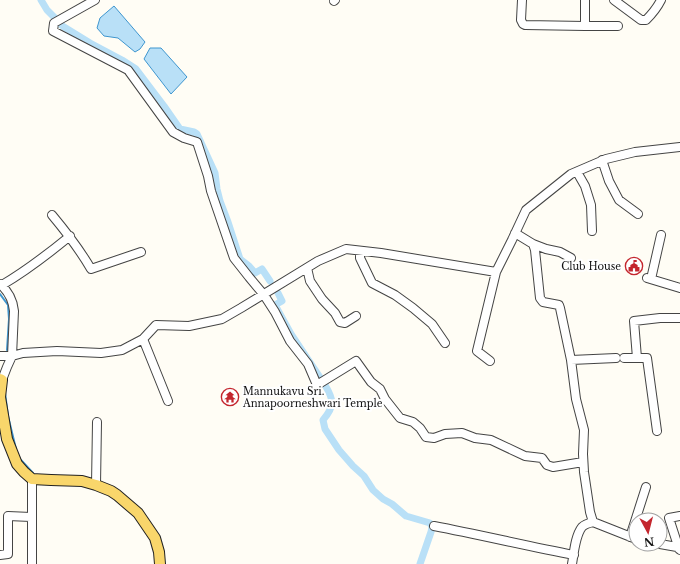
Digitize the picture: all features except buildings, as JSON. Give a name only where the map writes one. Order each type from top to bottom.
[{"type":"main road","points":[[1,380],[0,397],[8,439],[17,464],[32,479],[82,481],[111,490],[138,514],[155,538],[159,552],[160,564]]},
{"type":"street","points":[[522,0],[521,20],[525,25],[618,26]]},
{"type":"street","points":[[585,0],[585,26]]},
{"type":"street","points":[[614,0],[641,20],[646,20],[656,9],[661,0]]},
{"type":"street","points":[[91,1],[54,24],[53,31],[128,70],[173,132],[184,138],[197,142],[208,176],[211,191],[234,258],[249,277],[266,293],[290,341],[308,364],[317,385],[356,361],[371,382],[380,389],[384,399],[400,418],[413,422],[420,428],[426,438],[434,438],[445,434],[462,433],[475,438],[491,440],[525,456],[542,458],[547,465],[553,466],[583,462]]},
{"type":"street","points":[[490,361],[477,351],[496,272],[526,210],[571,174],[602,160],[634,152],[680,147]]},
{"type":"street","points":[[602,160],[609,181],[619,200],[638,214]]},
{"type":"street","points":[[576,172],[585,186],[591,205],[592,231]]},
{"type":"street","points":[[52,216],[70,236],[90,269],[141,252]]},
{"type":"street","points":[[515,233],[534,244],[546,249],[560,252],[571,258]]},
{"type":"street","points":[[661,235],[649,279],[680,288]]},
{"type":"street","points":[[1,380],[12,356],[14,304],[11,296],[1,284],[12,279],[51,252],[70,236]]},
{"type":"street","points":[[534,244],[536,250],[540,298],[543,302],[559,305],[560,308],[571,360],[576,399],[584,430],[583,462],[590,512],[593,522]]},
{"type":"street","points":[[0,356],[57,351],[100,353],[122,350],[143,339],[156,325],[189,326],[222,319],[318,261],[346,249],[388,254],[496,272]]},
{"type":"street","points":[[360,251],[360,258],[372,283],[395,295],[413,308],[432,324],[445,343]]},
{"type":"street","points":[[307,268],[310,280],[322,299],[335,313],[340,322],[345,323],[356,316]]},
{"type":"street","points":[[637,358],[634,321],[660,318],[680,318]]},
{"type":"street","points":[[143,339],[168,401]]},
{"type":"street","points":[[571,360],[647,358],[657,431]]},
{"type":"street","points":[[96,485],[97,422]]},
{"type":"street","points":[[32,479],[32,564]]},
{"type":"street","points":[[640,512],[646,487]]},
{"type":"street","points":[[0,555],[8,554],[8,516],[31,517]]},
{"type":"street","points":[[680,516],[669,518],[680,549]]},
{"type":"street","points":[[434,526],[526,546],[573,560],[576,540],[582,527],[586,524],[593,522],[628,536]]},
{"type":"street","points":[[668,546],[680,549]]},
{"type":"water","points":[[114,6],[145,42],[140,49],[135,52],[118,38],[104,36],[97,28],[100,18]]},
{"type":"water","points":[[150,48],[161,48],[187,77],[171,94],[144,59]]},
{"type":"waterway","points":[[41,0],[47,10],[55,18]]},
{"type":"waterway","points":[[60,24],[136,69],[180,129],[197,134],[215,173],[220,201],[240,259],[255,273],[262,269],[270,281]]},
{"type":"waterway","points":[[278,293],[282,301],[275,305],[291,334],[321,379]]},
{"type":"waterway","points":[[0,294],[8,305],[9,319],[7,350]]},
{"type":"waterway","points":[[325,385],[332,403],[330,411],[323,420],[325,429],[339,450],[364,476],[373,490],[383,499],[392,504],[406,516],[430,523],[432,527],[431,532],[420,564]]},
{"type":"waterway","points":[[5,393],[8,416],[16,449]]},
{"type":"waterway","points":[[21,460],[33,473]]},
{"type":"place","name":"Club House","points":[[634,266]]},
{"type":"place","name":"Mannukavu Sri. Annapoorneshwari Temple","points":[[230,397]]}]
